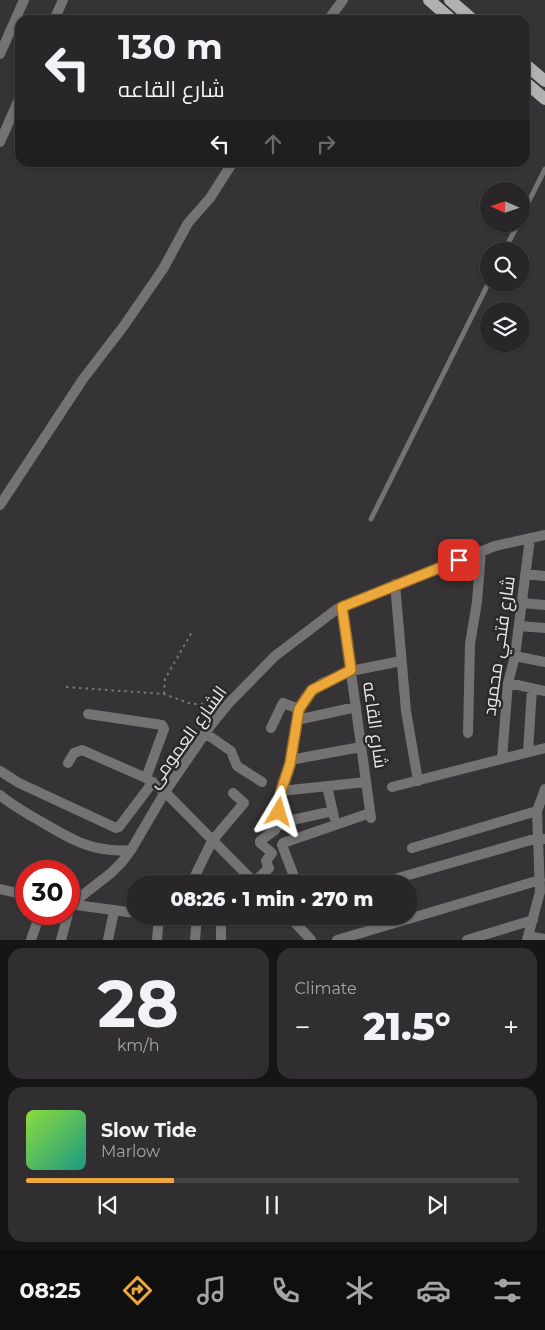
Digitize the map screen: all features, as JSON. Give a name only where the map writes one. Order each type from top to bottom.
[{"type":"main road","points":[[428,0],[446,15]]},
{"type":"main road","points":[[450,0],[467,15]]},
{"type":"main road","points":[[530,68],[545,81]]},
{"type":"main road","points":[[530,86],[545,99]]},
{"type":"street","points":[[17,15],[24,0]]},
{"type":"street","points":[[56,15],[63,0]]},
{"type":"street","points":[[332,15],[343,0]]},
{"type":"street","points":[[0,54],[15,20]]},
{"type":"street","points":[[0,142],[4,124],[15,105]]},
{"type":"street","points":[[0,505],[83,379],[123,327],[162,269],[188,223],[210,198],[230,167]]},
{"type":"street","name":"الشارع العمومى","points":[[80,899],[111,873],[131,850],[165,792],[205,733],[228,704],[275,656],[342,607],[395,584],[495,546],[545,535]]},
{"type":"street","name":"شارع فتحي محمود","points":[[502,758],[508,683],[515,656],[530,538]]},
{"type":"street","points":[[468,733],[470,644],[477,602],[482,551]]},
{"type":"street","points":[[525,574],[545,576]]},
{"type":"street","points":[[395,584],[408,728],[418,782]]},
{"type":"street","points":[[522,603],[545,605]]},
{"type":"street","name":"شارع القاعه","points":[[336,825],[371,816],[342,607]]},
{"type":"street","points":[[519,626],[545,628]]},
{"type":"street","points":[[515,656],[545,662]]},
{"type":"street","points":[[263,875],[269,869],[266,861],[272,855],[271,851],[261,844],[260,841],[275,830],[279,824],[281,791],[290,760],[299,709],[312,690],[351,670],[401,661]]},
{"type":"street","points":[[508,683],[545,691]]},
{"type":"street","points":[[528,752],[532,688]]},
{"type":"street","points":[[271,728],[283,703],[299,709]]},
{"type":"street","points":[[297,720],[356,707]]},
{"type":"street","points":[[0,771],[19,784],[116,828],[120,827],[149,780],[164,729],[162,725],[88,714]]},
{"type":"street","points":[[205,733],[231,751],[237,766],[262,782]]},
{"type":"street","points":[[290,760],[361,747]]},
{"type":"street","points":[[392,787],[418,782],[545,748]]},
{"type":"street","points":[[68,763],[74,754],[82,750],[149,780],[165,792],[247,875]]},
{"type":"street","points":[[281,791],[366,782]]},
{"type":"street","points":[[294,875],[282,844],[336,825],[327,786]]},
{"type":"street","points":[[545,789],[540,806],[541,908],[533,920],[527,938],[545,939]]},
{"type":"street","points":[[195,875],[212,841],[244,803],[234,793]]},
{"type":"street","points":[[1,797],[70,839],[85,846],[116,851],[131,850]]},
{"type":"street","points":[[412,848],[540,806]]},
{"type":"street","points":[[279,824],[333,811]]},
{"type":"street","points":[[409,875],[541,838]]},
{"type":"street","points":[[337,940],[542,874]]},
{"type":"street","points":[[0,889],[15,892]]},
{"type":"street","points":[[80,909],[126,912]]},
{"type":"street","points":[[108,940],[114,911]]},
{"type":"street","points":[[467,940],[533,920]]},
{"type":"street","points":[[31,940],[36,925]]},
{"type":"street","points":[[61,940],[65,925]]},
{"type":"street","points":[[157,940],[158,925]]},
{"type":"street","points":[[195,940],[196,925]]},
{"type":"street","points":[[220,940],[221,925]]},
{"type":"street","points":[[297,925],[311,940]]},
{"type":"lane","points":[[530,199],[545,169]]},
{"type":"lane","points":[[371,519],[484,292]]},
{"type":"path","points":[[164,694],[165,679],[192,632]]},
{"type":"path","points":[[66,687],[164,694],[191,704],[228,704]]},
{"type":"route","points":[[279,812],[281,791],[290,764],[299,709],[312,690],[322,683],[351,670],[342,607],[395,584],[459,560]]}]
